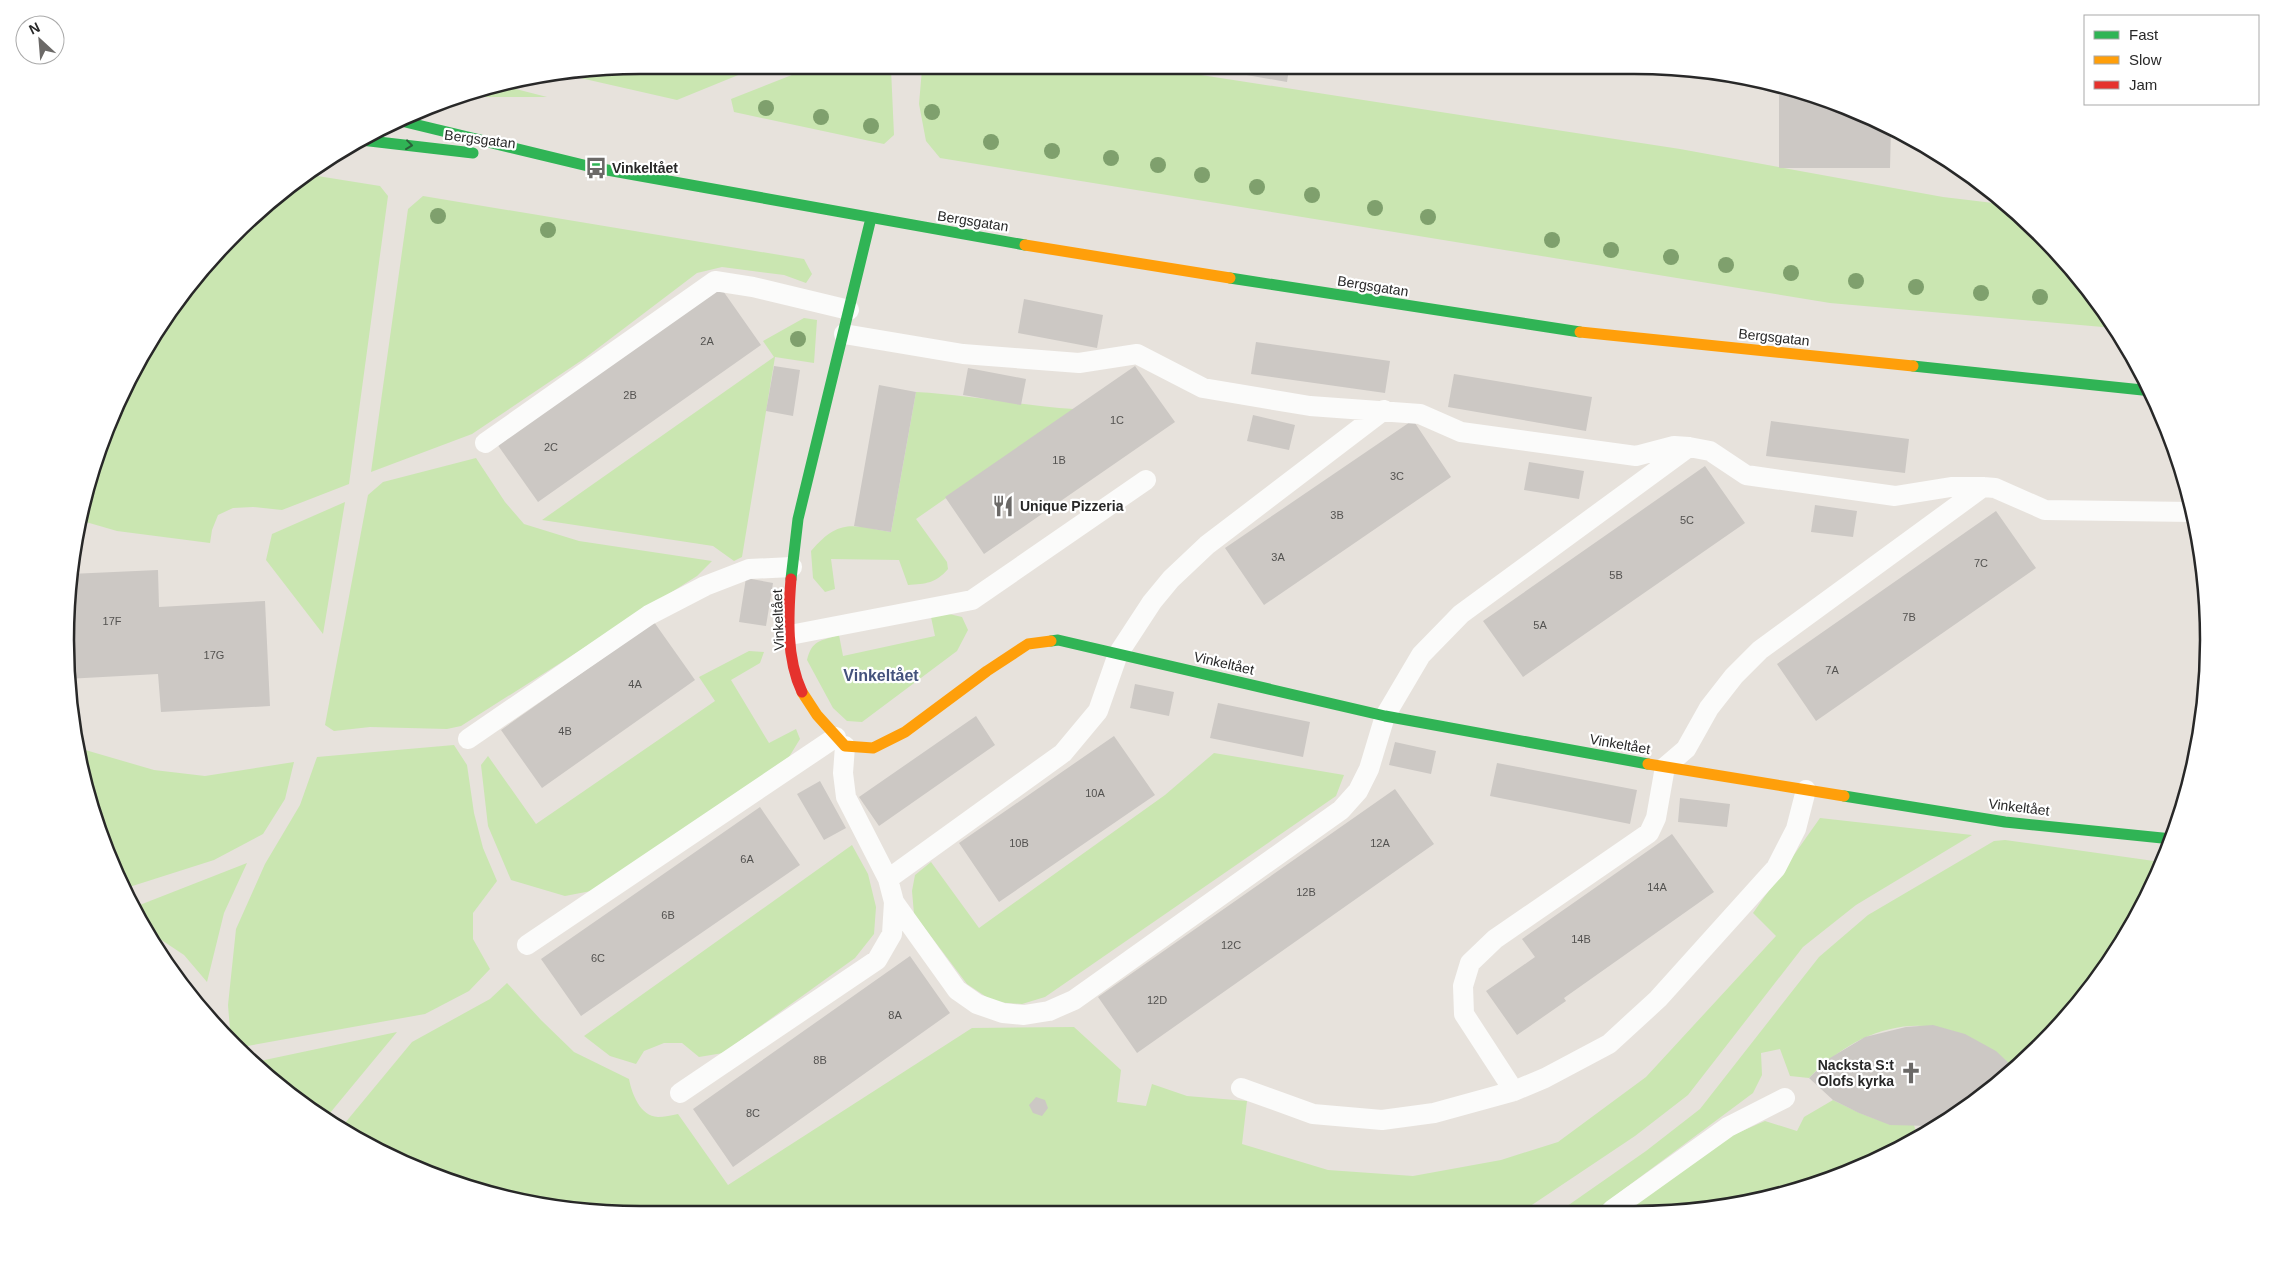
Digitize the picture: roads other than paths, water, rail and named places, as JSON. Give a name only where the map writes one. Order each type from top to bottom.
[{"type":"main road","name":"Bergsgatan","points":[[410,123],[596,168],[871,218],[1387,303],[1596,334],[2142,390]]},
{"type":"main road","name":"Bergsgatan","points":[[373,141],[596,168]]},
{"type":"main road","name":"Vinkeltået","points":[[871,218],[798,519],[792,567],[790,635],[797,680],[820,719],[841,742],[873,748],[905,732],[987,671],[1028,644],[1058,640],[1385,716],[1665,767],[2005,822],[2164,838]]},
{"type":"lane","points":[[485,443],[714,281],[753,287],[849,310]]},
{"type":"lane","points":[[844,334],[962,354],[1079,364],[1137,354],[1204,388],[1310,406],[1420,414],[1461,432],[1636,456],[1674,446],[1690,447],[1710,451],[1746,475],[1895,496],[1952,487],[1983,487],[1995,488],[2045,510],[2185,512]]},
{"type":"lane","points":[[888,880],[1063,753],[1098,711],[1118,654],[1152,602],[1171,579],[1207,545],[1384,410]]},
{"type":"lane","points":[[894,902],[957,990],[977,1004],[1002,1013],[1024,1015],[1049,1011],[1074,1000],[1342,810],[1358,791],[1369,769],[1385,716],[1421,655],[1461,614],[1690,447]]},
{"type":"lane","points":[[790,635],[972,600],[1146,480]]},
{"type":"lane","points":[[1514,1091],[1464,1014],[1463,986],[1470,963],[1495,939],[1650,833],[1656,818],[1665,767],[1686,749],[1709,708],[1734,676],[1760,650],[1983,487]]},
{"type":"lane","points":[[468,739],[649,615],[705,586],[749,569],[792,567]]},
{"type":"lane","points":[[527,945],[841,742],[846,798],[888,880],[894,902],[892,934],[877,960],[680,1093]]},
{"type":"lane","points":[[1240,1088],[1312,1114],[1382,1120],[1434,1113],[1514,1091],[1545,1078],[1609,1044],[1658,999],[1776,868],[1796,829],[1806,790]]},
{"type":"lane","points":[[1618,1206],[1728,1127],[1785,1098]]},
{"type":"place","name":"Vinkeltået","points":[[596,168]]},
{"type":"place","name":"Unique Pizzeria","points":[[1003,506]]},
{"type":"place","name":"Nacksta S:t Olofs kyrka","points":[[1911,1073]]},
{"type":"district","name":"Vinkeltået","points":[[881,675]]}]
